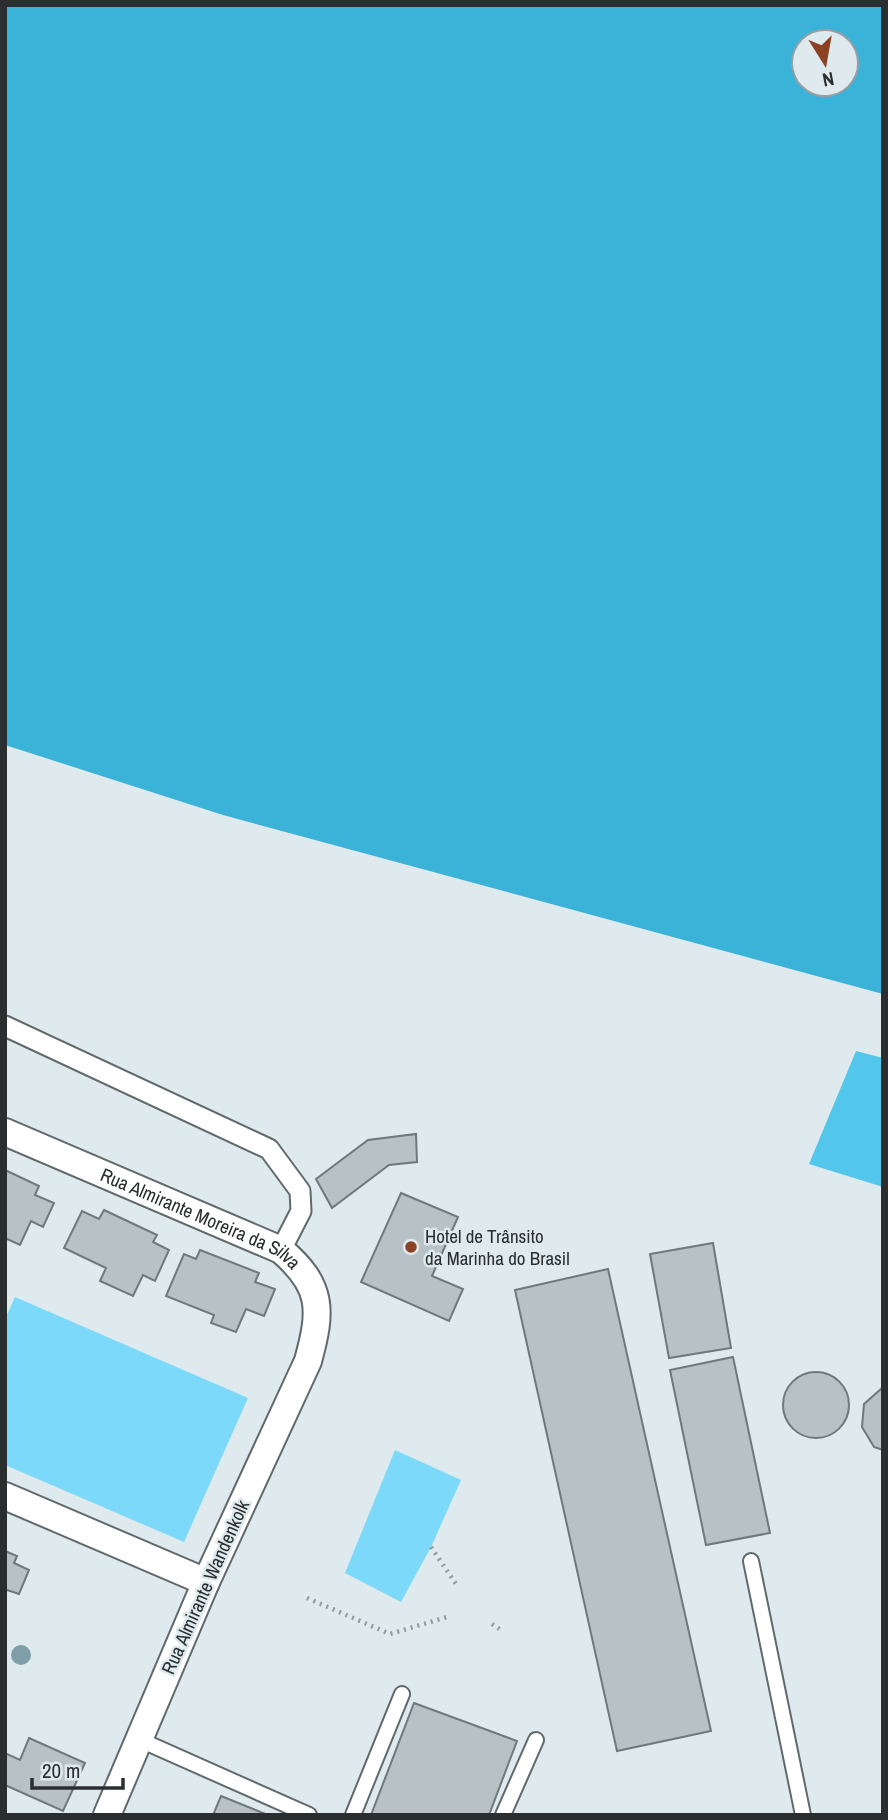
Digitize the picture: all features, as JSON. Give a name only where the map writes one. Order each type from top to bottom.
[{"type":"street","points":[[5,1026],[270,1149],[300,1191],[301,1210],[281,1250]]},
{"type":"street","name":"Rua Almirante Moreira da Silva","points":[[5,1132],[281,1250],[302,1268],[318,1305],[317,1330],[308,1361]]},
{"type":"street","name":"Rua Almirante Wandenkolk","points":[[107,1815],[206,1582],[308,1361]]},
{"type":"street","points":[[5,1496],[206,1582]]},
{"type":"lane","points":[[751,1561],[803,1815]]},
{"type":"lane","points":[[353,1815],[402,1694]]},
{"type":"lane","points":[[138,1739],[309,1815]]},
{"type":"lane","points":[[503,1815],[536,1740]]},
{"type":"path","points":[[431,1547],[456,1584]]},
{"type":"path","points":[[307,1598],[390,1634],[447,1617]]},
{"type":"path","points":[[492,1624],[501,1630]]},
{"type":"shaded area","points":[[5,5],[883,5],[883,994],[223,815],[5,745]]},
{"type":"shaded area","points":[[856,1051],[883,1058],[883,1187],[809,1164]]},
{"type":"shaded area","points":[[15,1297],[248,1398],[184,1542],[5,1465],[5,1319]]},
{"type":"shaded area","points":[[395,1450],[461,1480],[431,1547],[401,1602],[345,1573]]},
{"type":"building","points":[[416,1134],[417,1162],[389,1165],[332,1208],[316,1179],[368,1140]]},
{"type":"building","points":[[5,1170],[39,1186],[35,1195],[54,1203],[43,1227],[31,1221],[20,1245],[5,1238]]},
{"type":"building","name":"Hotel de Trânsito da Marinha do Brasil","points":[[401,1193],[458,1217],[432,1276],[463,1289],[449,1321],[361,1282]]},
{"type":"building","points":[[104,1210],[157,1235],[153,1242],[169,1250],[155,1281],[143,1275],[133,1296],[100,1281],[106,1268],[64,1248],[82,1211],[99,1219]]},
{"type":"building","points":[[713,1243],[731,1348],[669,1358],[650,1254]]},
{"type":"building","points":[[200,1250],[259,1273],[255,1282],[275,1289],[264,1316],[246,1309],[236,1332],[211,1323],[214,1315],[166,1296],[184,1254],[196,1259]]},
{"type":"building","points":[[608,1269],[711,1731],[617,1751],[515,1290]]},
{"type":"building","points":[[733,1357],[770,1533],[706,1545],[670,1370]]},
{"type":"building","points":[[816,1372],[839,1382],[849,1405],[839,1428],[816,1438],[793,1428],[783,1405],[793,1382]]},
{"type":"building","points":[[882,1388],[883,1450],[874,1447],[862,1427],[864,1404]]},
{"type":"building","points":[[5,1551],[17,1556],[14,1563],[29,1570],[19,1594],[7,1590],[5,1593]]},
{"type":"building","points":[[414,1703],[517,1741],[489,1815],[371,1815]]},
{"type":"building","points":[[29,1738],[85,1763],[63,1811],[5,1785],[5,1753],[20,1760]]},
{"type":"building","points":[[221,1796],[268,1815],[213,1815]]},
{"type":"place","name":"Hotel de Trânsito da Marinha do Brasil","points":[[411,1247]]}]
